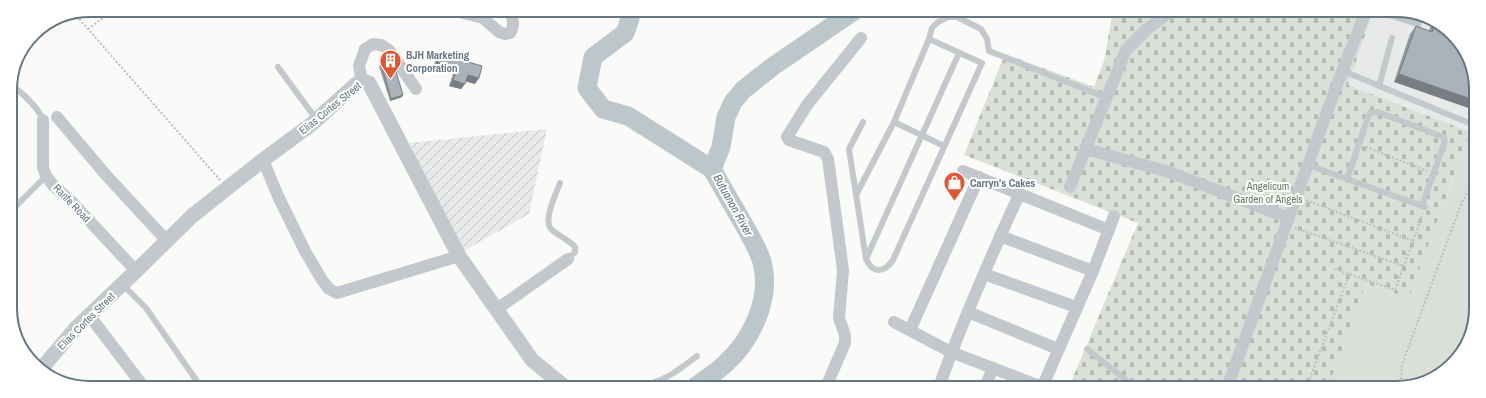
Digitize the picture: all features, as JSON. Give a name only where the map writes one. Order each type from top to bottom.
[{"type":"street","points":[[487,17],[499,32],[505,34],[510,33],[513,28],[514,21],[512,17]]},
{"type":"street","points":[[1070,187],[1126,50],[1147,29],[1164,17]]},
{"type":"street","points":[[1230,381],[1364,17]]},
{"type":"street","points":[[829,381],[846,343],[846,339],[840,318],[843,270],[828,159],[824,152],[789,140],[787,136],[807,105],[862,38]]},
{"type":"street","points":[[362,81],[359,66],[365,49],[373,44],[381,45],[389,50],[416,89]]},
{"type":"street","name":"Elias Cortes Street","points":[[44,365],[89,315],[122,285],[192,216],[317,120],[355,85],[362,81],[369,83],[459,256],[532,360],[558,381]]},
{"type":"street","points":[[57,117],[106,175],[167,241]]},
{"type":"street","name":"Ranfe Road","points":[[43,120],[43,167],[46,176],[136,271]]},
{"type":"street","points":[[1086,149],[1169,172],[1288,222]]},
{"type":"street","points":[[263,160],[278,196],[305,251],[322,280],[329,289],[337,293],[459,256]]},
{"type":"street","points":[[963,171],[1019,195],[1109,230]]},
{"type":"street","points":[[910,330],[979,177]]},
{"type":"street","points":[[941,381],[968,312],[1019,195]]},
{"type":"street","points":[[1045,381],[1093,270],[1114,216]]},
{"type":"street","points":[[1000,236],[1093,270]]},
{"type":"street","points":[[497,309],[568,259]]},
{"type":"street","points":[[984,274],[1076,307]]},
{"type":"street","points":[[968,312],[1058,349]]},
{"type":"street","points":[[89,315],[139,381]]},
{"type":"street","points":[[894,322],[952,352],[1024,381]]},
{"type":"street","points":[[988,381],[993,368]]},
{"type":"lane","points":[[856,195],[894,122],[929,39],[932,28],[938,22],[948,17],[957,17],[981,30],[986,39],[989,51],[982,63],[893,260],[889,266],[882,270],[874,269],[869,266],[866,259],[856,195],[849,149],[863,122]]},
{"type":"lane","points":[[1379,86],[1392,38]]},
{"type":"lane","points":[[929,39],[982,63]]},
{"type":"lane","points":[[989,51],[1106,98]]},
{"type":"lane","points":[[866,259],[959,53]]},
{"type":"lane","points":[[278,67],[317,120]]},
{"type":"lane","points":[[1343,71],[1469,123]]},
{"type":"lane","points":[[17,90],[40,113],[43,120]]},
{"type":"lane","points":[[1308,165],[1424,207],[1445,140],[1444,137],[1375,112],[1370,113],[1347,179]]},
{"type":"lane","points":[[894,122],[944,146]]},
{"type":"lane","points":[[17,205],[46,176]]},
{"type":"lane","points":[[560,183],[550,211],[548,223],[551,230],[575,247],[575,252],[568,259]]},
{"type":"lane","points":[[122,285],[146,308],[197,381]]},
{"type":"lane","points":[[1087,349],[1127,381]]},
{"type":"lane","points":[[656,381],[673,374],[698,356]]},
{"type":"path","points":[[88,29],[104,17]]},
{"type":"path","points":[[79,18],[227,188]]},
{"type":"path","points":[[1358,144],[1434,174]]},
{"type":"path","points":[[1401,381],[1402,365],[1461,204],[1469,190]]},
{"type":"path","points":[[1297,197],[1413,241]]},
{"type":"path","points":[[1335,270],[1395,290],[1424,207]]},
{"type":"path","points":[[1288,222],[1404,266]]},
{"type":"path","points":[[1309,381],[1349,274]]},
{"type":"shaded area","points":[[1371,17],[1401,17],[1415,19],[1441,32],[1457,49],[1468,76],[1469,133],[1348,85]]},
{"type":"shaded area","points":[[1386,17],[1415,19],[1422,22],[1420,28]]},
{"type":"shaded area","points":[[547,129],[529,214],[462,252],[409,143]]},
{"type":"shaded area","points":[[1469,136],[1469,308],[1468,322],[1459,345],[1448,360],[1437,369],[1415,379],[1401,381],[1334,381],[1409,298]]},
{"type":"green space","name":"Angelicum Garden of Angels","points":[[1112,17],[1371,17],[1348,85],[1469,132],[1409,298],[1366,284],[1331,381],[1072,381],[1138,223],[964,155],[1005,54],[1094,87],[1104,61]]},
{"type":"green space","points":[[1467,141],[1469,142],[1469,308],[1468,322],[1459,345],[1448,360],[1437,369],[1415,379],[1401,381],[1331,381],[1366,284],[1409,298]]},
{"type":"building","points":[[1416,26],[1432,32],[1433,27],[1441,32],[1457,49],[1468,76],[1469,98],[1399,74]]},
{"type":"building","points":[[440,54],[482,66],[479,78],[468,75],[465,84],[453,80],[457,68],[437,62]]},
{"type":"building","name":"BJH Marketing Corporation","points":[[390,61],[395,68],[403,95],[391,99],[381,63]]},
{"type":"waterway","points":[[629,17],[630,19],[625,33],[593,57],[587,88],[603,109],[628,116],[712,169]]},
{"type":"waterway","name":"Butuanon River","points":[[703,381],[724,365],[743,344],[751,332],[757,318],[764,290],[764,276],[759,254],[712,169],[721,147],[726,117],[733,102],[743,90],[772,67],[845,17]]},
{"type":"place","name":"BJH Marketing Corporation","points":[[391,80]]},
{"type":"place","name":"Carryn's Cakes","points":[[954,202]]}]
